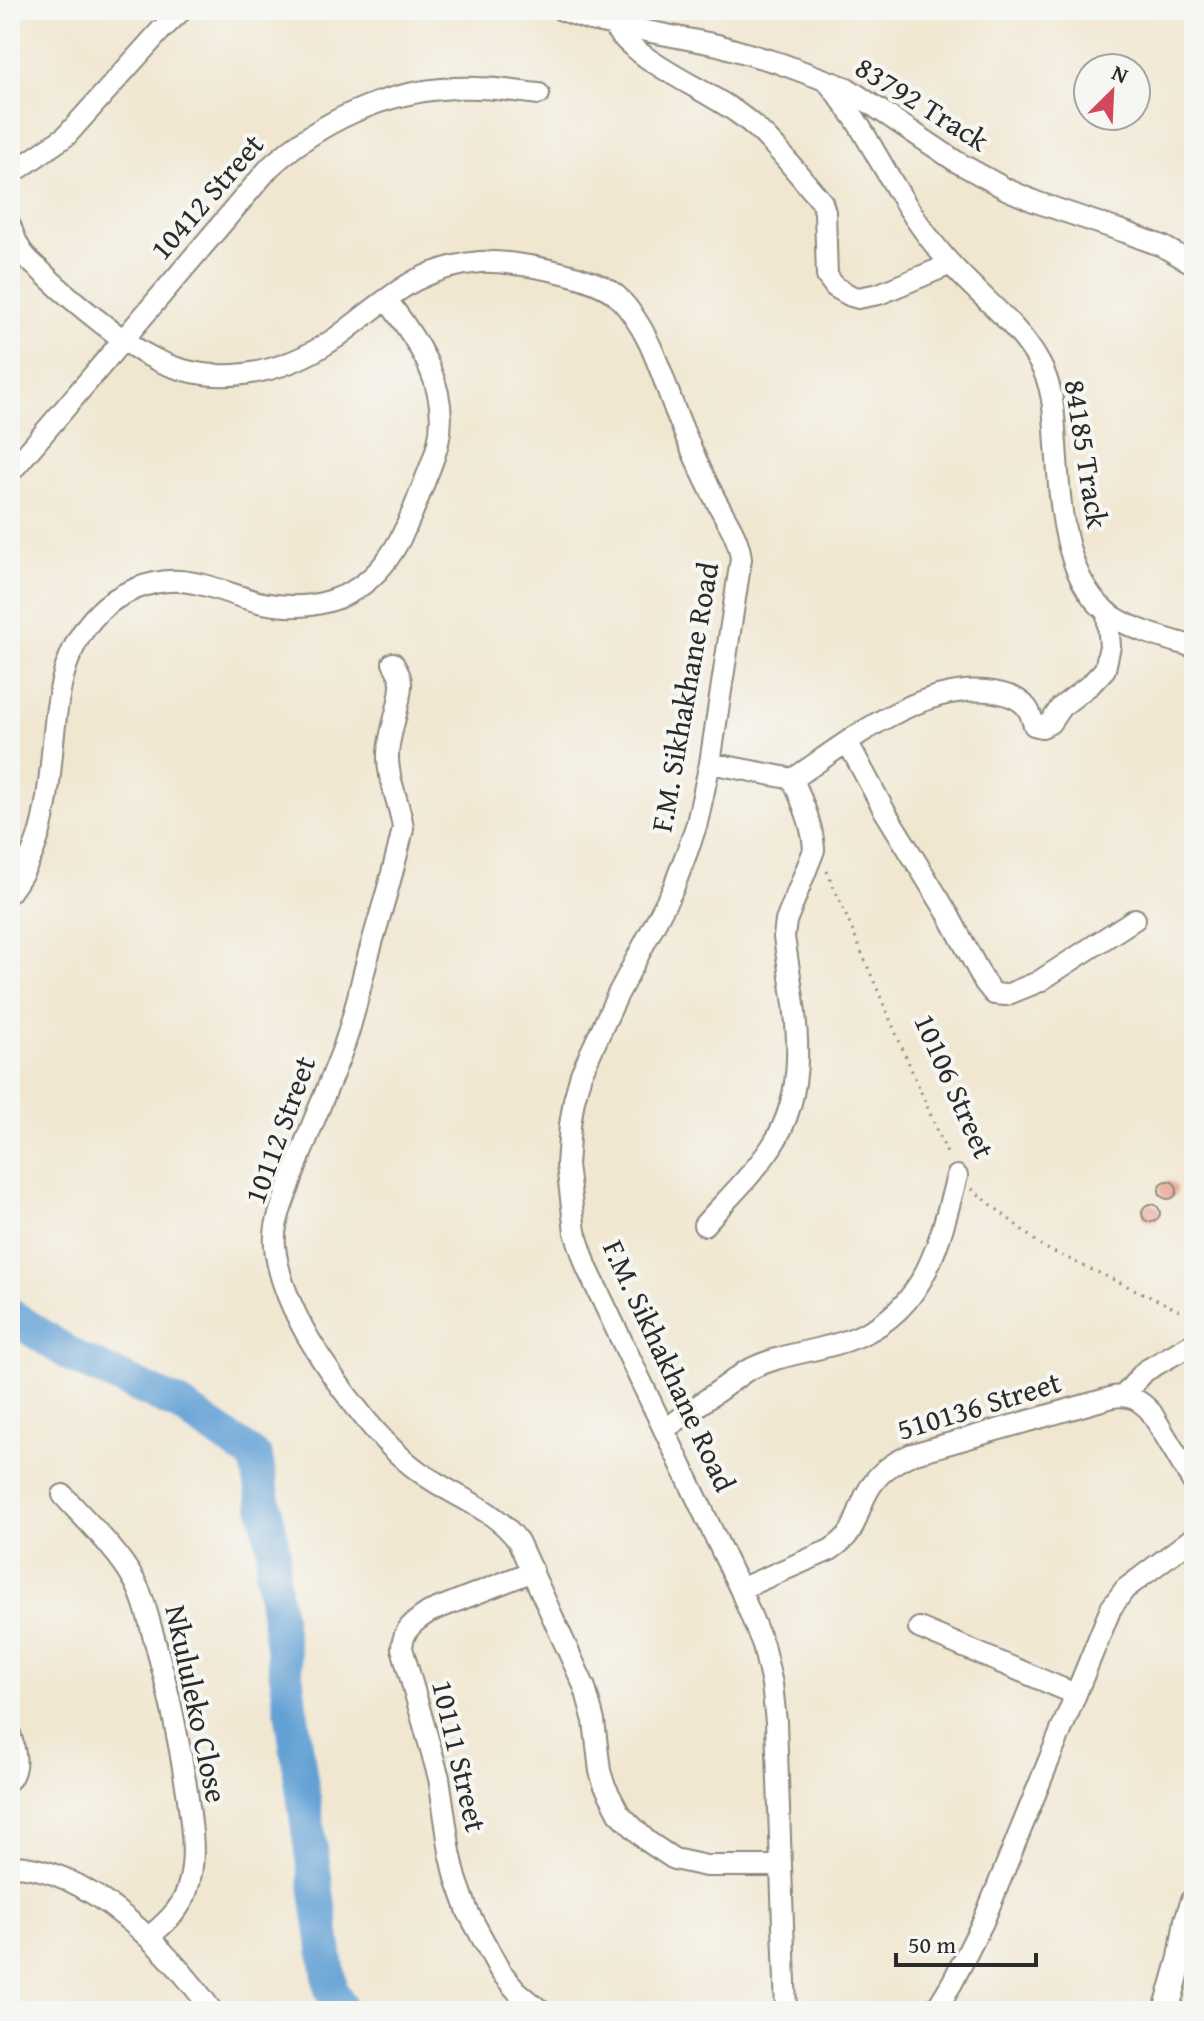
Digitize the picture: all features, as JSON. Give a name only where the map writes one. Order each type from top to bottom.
[{"type":"street","points":[[10,175],[66,136],[83,120],[182,10]]},
{"type":"street","name":"83792 Track","points":[[562,10],[612,25],[718,45],[847,88],[957,162],[1006,189],[1162,246],[1194,264]]},
{"type":"street","points":[[612,25],[629,43],[655,62],[753,125],[822,202],[827,276],[835,287],[851,296],[866,297],[889,291],[951,264]]},
{"type":"street","name":"84185 Track","points":[[827,81],[860,126],[924,231],[951,264],[1030,346],[1049,382],[1060,492],[1072,554],[1089,594],[1107,612],[1134,627],[1194,647]]},
{"type":"street","name":"10412 Street","points":[[10,473],[270,167],[291,148],[314,132],[378,101],[409,92],[479,88],[539,94]]},
{"type":"street","name":"F.M. Sikhakhane Road","points":[[10,225],[16,256],[123,339],[168,366],[227,377],[258,373],[307,356],[413,282],[457,266],[481,262],[508,263],[592,281],[617,295],[639,324],[653,350],[678,418],[734,535],[741,559],[710,763],[697,823],[673,889],[581,1074],[570,1125],[567,1165],[575,1232],[587,1268],[740,1589],[763,1645],[776,1722],[786,2011]]},
{"type":"street","points":[[10,892],[26,868],[45,810],[64,673],[73,649],[97,614],[111,601],[132,591],[170,581],[202,585],[262,603],[287,606],[335,600],[370,580],[385,563],[412,513],[434,460],[441,420],[431,370],[409,329],[387,300]]},
{"type":"street","points":[[710,763],[793,779],[896,713],[948,693],[968,690],[1002,693],[1020,701],[1029,710],[1034,725],[1042,727],[1050,723],[1061,707],[1105,669],[1110,646],[1107,612]]},
{"type":"street","name":"10112 Street","points":[[393,663],[401,686],[392,724],[388,766],[403,828],[350,1028],[281,1210],[275,1243],[285,1285],[312,1343],[368,1422],[413,1467],[497,1518],[518,1541],[590,1703],[600,1771],[619,1813],[647,1841],[685,1863],[781,1866]]},
{"type":"street","points":[[848,743],[884,810],[994,994],[1014,993],[1038,982],[1135,919]]},
{"type":"street","points":[[704,1225],[760,1162],[778,1135],[795,1090],[798,1051],[784,937],[786,921],[814,850],[814,838],[793,779]]},
{"type":"street","points":[[664,1430],[757,1365],[775,1357],[844,1342],[867,1332],[892,1315],[918,1287],[934,1256],[957,1176]]},
{"type":"street","points":[[1194,1343],[1145,1371],[1124,1395],[1142,1403],[1151,1412],[1194,1484]]},
{"type":"street","name":"510136 Street","points":[[740,1589],[839,1545],[853,1528],[868,1489],[897,1461],[912,1454],[1124,1395]]},
{"type":"street","name":"Nkululeko Close","points":[[63,1495],[125,1564],[136,1583],[162,1666],[177,1728],[192,1830],[191,1874],[187,1892],[176,1912],[149,1937]]},
{"type":"street","points":[[935,2011],[983,1922],[1111,1608],[1136,1579],[1194,1537]]},
{"type":"street","name":"10111 Street","points":[[533,1571],[429,1612],[406,1630],[402,1648],[439,1778],[450,1852],[468,1912],[500,1971],[517,1991],[541,2011]]},
{"type":"street","points":[[919,1628],[1075,1694]]},
{"type":"street","points":[[10,1733],[16,1757],[14,1774],[10,1779]]},
{"type":"street","points":[[10,1866],[64,1878],[116,1911],[149,1937],[178,1967],[212,2011]]},
{"type":"street","points":[[1166,2011],[1194,1900]]},
{"type":"path","name":"10106 Street","points":[[814,838],[957,1176],[1043,1247],[1181,1311]]},
{"type":"building","points":[[1164,1181],[1172,1181],[1177,1190],[1175,1197],[1164,1199],[1159,1194],[1159,1186]]},
{"type":"building","points":[[1147,1204],[1155,1204],[1160,1213],[1158,1220],[1147,1222],[1142,1217],[1142,1209]]},
{"type":"waterway","points":[[10,1315],[74,1357],[179,1405],[256,1458],[274,1552],[272,1576],[331,1990],[342,2011]]}]
